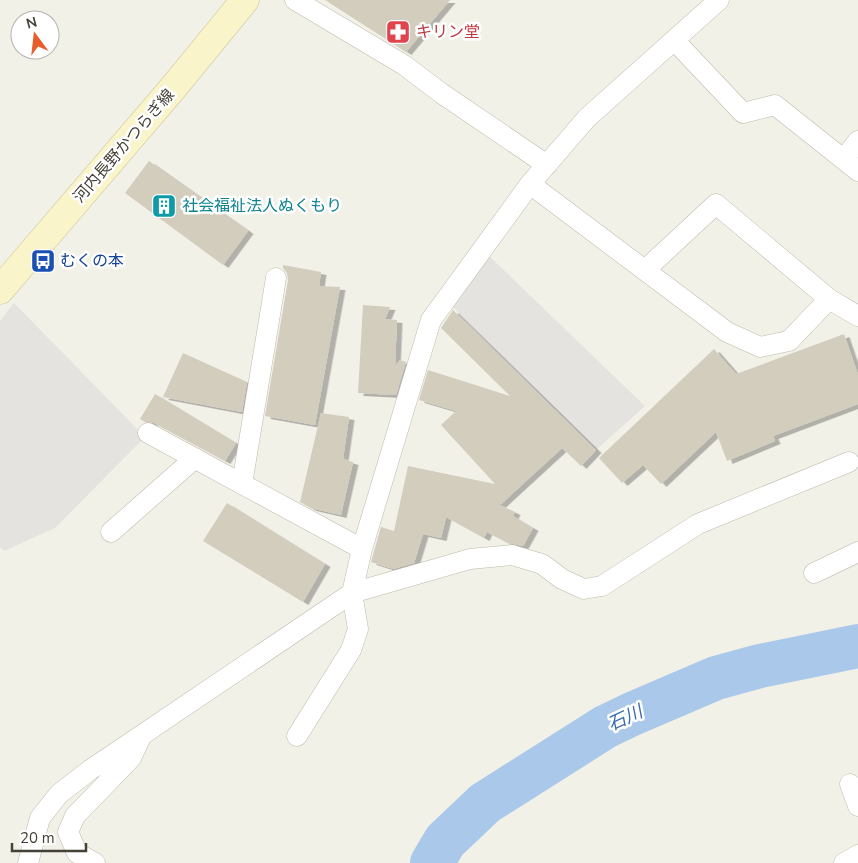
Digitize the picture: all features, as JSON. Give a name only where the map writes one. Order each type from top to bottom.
[{"type":"main road","name":"河内長野かつらぎ線","points":[[0,290],[173,88],[244,0]]},
{"type":"street","points":[[295,0],[404,65],[441,93],[547,165]]},
{"type":"street","points":[[297,736],[351,650],[358,629],[352,594],[362,549],[431,320],[530,184],[587,118],[719,0]]},
{"type":"street","points":[[674,40],[742,113],[775,105],[851,165],[858,141]]},
{"type":"street","points":[[530,184],[727,332],[760,347],[789,341],[830,299]]},
{"type":"street","points":[[645,270],[716,204],[830,299],[858,316]]},
{"type":"street","points":[[242,484],[276,278]]},
{"type":"street","points":[[148,433],[362,549]]},
{"type":"street","points":[[111,532],[195,458]]},
{"type":"street","points":[[28,863],[40,818],[59,794],[90,770],[352,594],[470,559],[512,555],[542,564],[562,579],[584,589],[602,586],[698,524],[849,462]]},
{"type":"street","points":[[814,573],[858,552]]},
{"type":"street","points":[[96,863],[78,853],[68,832],[75,816],[131,758],[143,734]]},
{"type":"street","points":[[850,784],[858,806]]},
{"type":"street","points":[[844,863],[858,855]]},
{"type":"shaded area","points":[[486,253],[645,406],[596,450],[449,303]]},
{"type":"shaded area","points":[[14,303],[145,437],[55,528],[4,551],[0,547],[0,321]]},
{"type":"building","name":"キリン堂","points":[[325,0],[450,0],[406,52]]},
{"type":"building","name":"社会福祉法人ぬくもり","points":[[149,161],[248,231],[223,265],[125,193]]},
{"type":"building","points":[[283,265],[321,272],[319,286],[340,287],[315,425],[265,416],[288,280]]},
{"type":"building","points":[[363,305],[390,307],[385,319],[397,320],[395,366],[400,360],[406,362],[396,395],[358,393]]},
{"type":"building","points":[[453,310],[596,450],[581,466],[562,448],[500,505],[515,512],[513,516],[533,528],[523,546],[508,543],[487,532],[484,538],[446,517],[441,538],[423,534],[414,563],[393,569],[371,562],[381,527],[394,531],[408,466],[495,484],[441,425],[456,411],[419,400],[428,370],[510,396],[441,328]]},
{"type":"building","points":[[844,334],[858,375],[858,404],[773,436],[775,441],[727,461],[716,432],[661,484],[643,465],[622,483],[599,458],[714,349],[736,374]]},
{"type":"building","points":[[183,353],[247,382],[242,412],[163,397]]},
{"type":"building","points":[[155,394],[236,443],[225,461],[154,423],[145,422],[140,419]]},
{"type":"building","points":[[321,413],[349,417],[343,459],[353,462],[341,515],[311,508],[300,502]]},
{"type":"building","points":[[227,503],[325,564],[303,602],[203,541]]},
{"type":"waterway","name":"石川","points":[[432,863],[445,841],[485,803],[605,727],[716,678],[760,666],[858,646]]},
{"type":"place","name":"キリン堂","points":[[398,32]]},
{"type":"place","name":"社会福祉法人ぬくもり","points":[[164,206]]},
{"type":"place","name":"むくの本","points":[[43,261]]}]
